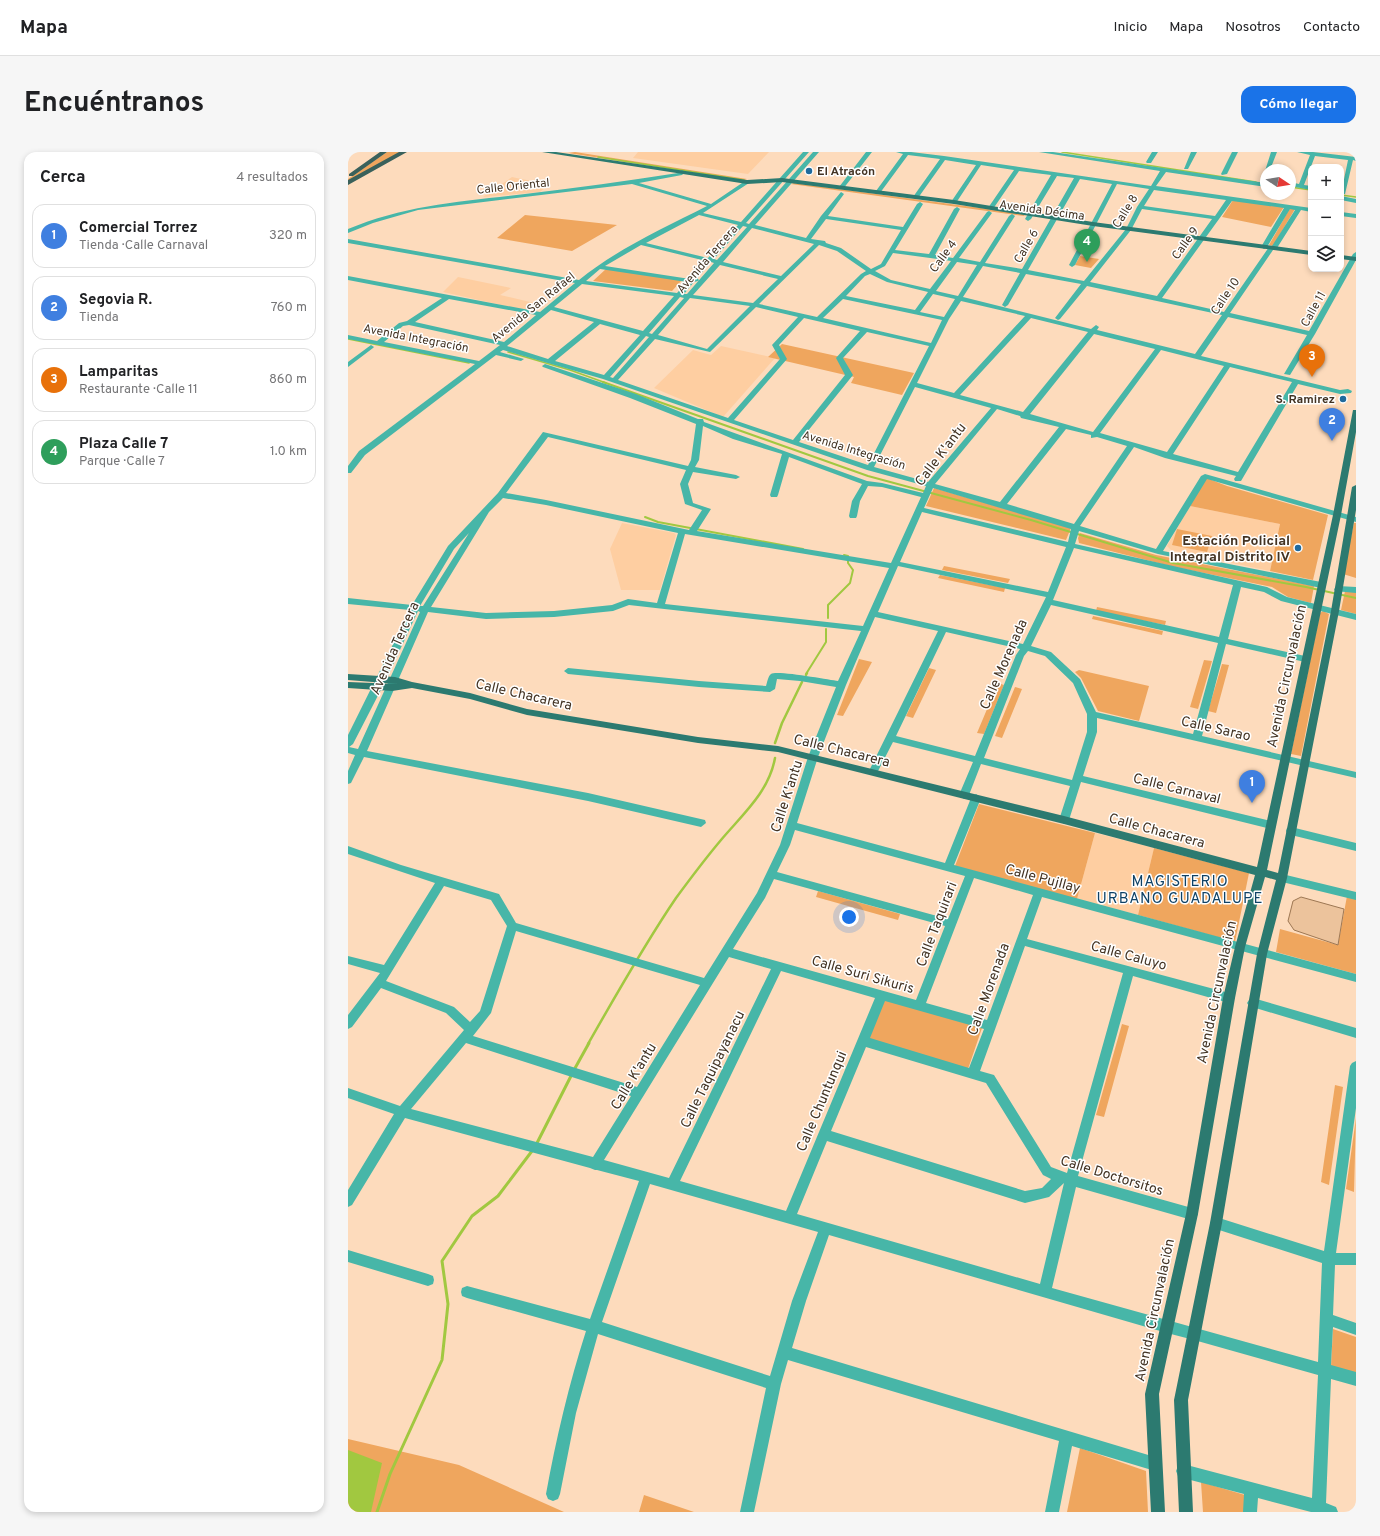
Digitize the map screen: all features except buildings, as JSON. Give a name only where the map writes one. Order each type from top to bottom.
[{"type":"highway","points":[[348,177],[384,152]]},
{"type":"highway","points":[[348,183],[404,152]]},
{"type":"main road","name":"Avenida Décima","points":[[545,152],[747,182],[779,182],[920,204],[990,210],[1200,241],[1308,253]]},
{"type":"main road","name":"Avenida Décima","points":[[841,191],[878,192],[954,202],[1012,216],[1029,216]]},
{"type":"main road","name":"Avenida Décima","points":[[1269,249],[1308,258]]},
{"type":"main road","points":[[1344,258],[1354,260]]},
{"type":"main road","points":[[1344,262],[1354,260]]},
{"type":"main road","name":"Avenida Circunvalación","points":[[1158,1512],[1152,1394],[1192,1214],[1229,998],[1240,947],[1261,873],[1305,658],[1337,515],[1356,412]]},
{"type":"main road","points":[[1186,1512],[1181,1400],[1216,1224],[1262,954],[1282,878],[1337,593],[1353,519],[1356,487]]},
{"type":"main road","points":[[348,678],[379,683]]},
{"type":"main road","points":[[348,685],[379,683]]},
{"type":"main road","name":"Calle Chacarera","points":[[379,683],[454,692],[527,712],[698,740],[778,748],[1064,820],[1282,878]]},
{"type":"street","name":"Avenida Tercera","points":[[605,378],[806,152]]},
{"type":"street","name":"Avenida Tercera","points":[[614,381],[690,297],[816,152]]},
{"type":"street","points":[[808,239],[869,152]]},
{"type":"street","points":[[899,152],[1308,210]]},
{"type":"street","points":[[916,197],[952,152]]},
{"type":"street","points":[[1042,152],[1260,184]]},
{"type":"street","points":[[1080,152],[1260,180]]},
{"type":"street","points":[[1149,162],[1155,152]]},
{"type":"street","points":[[1186,168],[1194,152]]},
{"type":"street","points":[[1224,174],[1235,152]]},
{"type":"street","points":[[1269,164],[1274,152]]},
{"type":"street","points":[[1300,152],[1327,154],[1354,159],[1344,188]]},
{"type":"street","points":[[878,192],[907,153]]},
{"type":"street","points":[[1301,186],[1313,154]]},
{"type":"street","points":[[954,202],[980,163]]},
{"type":"street","name":"Calle 4","points":[[916,313],[990,210],[1018,168]]},
{"type":"street","name":"Calle 8","points":[[1058,318],[1127,231],[1140,207],[1164,170]]},
{"type":"street","name":"Calle Oriental","points":[[348,231],[381,217],[461,202],[632,183],[680,174],[682,172]]},
{"type":"street","points":[[1029,216],[1056,174]]},
{"type":"street","name":"Calle 6","points":[[1005,305],[1023,271],[1078,177]]},
{"type":"street","name":"Avenida San Rafael","points":[[348,471],[362,453],[503,345],[599,267],[640,243],[712,206],[747,182]]},
{"type":"street","points":[[632,183],[712,206]]},
{"type":"street","points":[[1072,265],[1115,183]]},
{"type":"street","points":[[1296,185],[1308,187]]},
{"type":"street","points":[[1296,190],[1308,192]]},
{"type":"street","points":[[1344,194],[1356,195]]},
{"type":"street","points":[[1344,195],[1356,201]]},
{"type":"street","name":"Calle 9","points":[[1158,299],[1230,199]]},
{"type":"street","points":[[819,320],[863,275],[883,265],[920,204]]},
{"type":"street","points":[[1140,207],[1216,218]]},
{"type":"street","name":"Calle 10","points":[[1269,249],[1288,207]]},
{"type":"street","points":[[931,256],[957,208]]},
{"type":"street","name":"Calle 10","points":[[1198,355],[1269,249],[1299,208]]},
{"type":"street","points":[[697,213],[819,242],[848,253],[870,271],[889,281],[933,290]]},
{"type":"street","points":[[1344,214],[1356,216]]},
{"type":"street","points":[[870,468],[946,319],[1012,216]]},
{"type":"street","points":[[823,217],[905,229]]},
{"type":"street","points":[[348,241],[580,282],[755,305],[932,345]]},
{"type":"street","points":[[550,308],[708,351],[819,242],[834,242],[850,248],[889,277],[933,290],[1030,315],[1095,329],[1340,392],[1348,391]]},
{"type":"street","points":[[640,243],[782,278]]},
{"type":"street","points":[[892,251],[955,259],[1023,271],[1158,299],[1312,334]]},
{"type":"street","name":"Calle 11","points":[[1288,374],[1354,260]]},
{"type":"street","points":[[599,267],[690,282],[706,277]]},
{"type":"street","points":[[348,278],[540,314]]},
{"type":"street","points":[[379,343],[401,324],[409,323],[447,297]]},
{"type":"street","points":[[842,297],[946,319]]},
{"type":"street","points":[[960,297],[1005,305],[1058,318],[1160,347],[1288,374],[1342,388],[1356,394]]},
{"type":"street","points":[[956,396],[1030,315]]},
{"type":"street","points":[[729,421],[784,359],[775,345],[802,316]]},
{"type":"street","points":[[551,360],[599,321]]},
{"type":"street","name":"Avenida Integración","points":[[409,323],[503,345],[551,360],[870,468],[927,491]]},
{"type":"street","points":[[1024,416],[1095,329]]},
{"type":"street","points":[[794,443],[850,375],[839,358],[865,330]]},
{"type":"street","name":"Avenida Integración","points":[[348,337],[477,365]]},
{"type":"street","name":"Avenida Integración","points":[[348,343],[477,365]]},
{"type":"street","points":[[348,365],[371,347]]},
{"type":"street","points":[[1094,436],[1160,347]]},
{"type":"street","name":"Avenida Integración","points":[[494,352],[548,367],[633,396],[700,421],[736,437],[786,453],[866,483],[927,491],[1002,505],[1158,552],[1321,589]]},
{"type":"street","points":[[1168,456],[1229,364]]},
{"type":"street","points":[[1234,485],[1296,381]]},
{"type":"street","points":[[914,384],[1094,436],[1241,475]]},
{"type":"street","name":"Calle K'antu","points":[[595,1165],[761,895],[785,845],[813,757],[841,685],[927,491],[995,407]]},
{"type":"street","points":[[692,532],[707,509],[689,504],[684,484],[695,460],[700,421]]},
{"type":"street","points":[[1002,505],[1063,427]]},
{"type":"street","name":"Avenida Tercera","points":[[348,744],[415,608],[451,548],[476,518],[486,511],[501,495],[546,434],[691,469]]},
{"type":"street","name":"Calle Morenada","points":[[964,795],[1020,655],[1026,647],[1049,599],[1071,545],[1076,527],[1132,446]]},
{"type":"street","points":[[774,495],[786,453]]},
{"type":"street","points":[[691,469],[736,477]]},
{"type":"street","points":[[1158,552],[1205,476],[1353,519]]},
{"type":"street","points":[[853,516],[856,501],[866,483]]},
{"type":"street","points":[[501,495],[530,499],[682,531],[835,558],[895,565],[1305,658]]},
{"type":"street","points":[[918,509],[1267,590],[1284,599],[1356,617]]},
{"type":"street","name":"Avenida Tercera","points":[[348,782],[393,684],[424,610],[445,580],[486,511]]},
{"type":"street","points":[[662,604],[682,531]]},
{"type":"street","points":[[1197,738],[1238,583]]},
{"type":"street","points":[[1337,593],[1356,590]]},
{"type":"street","points":[[348,601],[486,616],[554,614],[613,608],[628,602],[662,604],[866,629]]},
{"type":"street","points":[[873,614],[1026,647],[1048,654],[1077,681],[1092,714],[1092,732],[1064,820]]},
{"type":"street","points":[[873,773],[943,629]]},
{"type":"street","points":[[568,671],[699,684],[770,689],[774,676],[800,678],[841,685]]},
{"type":"street","name":"Calle Sarao","points":[[1092,714],[1356,775]]},
{"type":"street","name":"Calle Carnaval","points":[[890,738],[979,760],[1271,825]]},
{"type":"street","points":[[348,750],[505,782],[588,797],[701,823]]},
{"type":"street","points":[[948,868],[976,798]]},
{"type":"street","name":"Calle Pujllay","points":[[791,825],[970,875],[1039,892],[1262,954],[1356,978]]},
{"type":"street","points":[[1291,831],[1356,847]]},
{"type":"street","points":[[348,850],[495,897],[512,926],[706,983]]},
{"type":"street","points":[[771,874],[951,924]]},
{"type":"street","name":"Calle Taquirari","points":[[919,1006],[970,875]]},
{"type":"street","points":[[1282,878],[1356,896]]},
{"type":"street","points":[[348,1024],[379,983],[442,881]]},
{"type":"street","name":"Calle Morenada","points":[[973,1074],[1039,892]]},
{"type":"street","points":[[348,1201],[402,1112],[485,1013],[512,926]]},
{"type":"street","name":"Calle Caluyo","points":[[1021,941],[1229,998]]},
{"type":"street","name":"Calle Suri Sikuris","points":[[727,952],[991,1026]]},
{"type":"street","points":[[348,960],[387,970]]},
{"type":"street","name":"Calle Taquipayanacu","points":[[672,1184],[778,966]]},
{"type":"street","points":[[1045,1292],[1062,1210],[1066,1178],[1129,970]]},
{"type":"street","points":[[379,983],[450,1010],[468,1034],[639,1093]]},
{"type":"street","name":"Calle Chuntunqui","points":[[789,1219],[882,995]]},
{"type":"street","points":[[1253,1003],[1356,1033]]},
{"type":"street","name":"Calle Doctorsitos","points":[[863,1041],[990,1079],[1048,1171],[1066,1178],[1192,1214]]},
{"type":"street","points":[[1183,1471],[1325,1510],[1323,1370],[1327,1319],[1329,1259],[1356,1066]]},
{"type":"street","points":[[348,1093],[402,1112],[595,1165],[672,1184],[825,1230],[1166,1327],[1194,1333],[1356,1379]]},
{"type":"street","points":[[823,1134],[1025,1197],[1045,1193],[1066,1178]]},
{"type":"street","points":[[553,1494],[558,1459],[593,1326],[646,1178]]},
{"type":"street","points":[[1216,1224],[1329,1259],[1356,1259]]},
{"type":"street","points":[[747,1512],[774,1384],[799,1301],[825,1230]]},
{"type":"street","points":[[348,1256],[428,1280]]},
{"type":"street","points":[[467,1292],[593,1326],[774,1384]]},
{"type":"street","points":[[1327,1319],[1356,1329]]},
{"type":"street","points":[[784,1352],[1155,1464]]},
{"type":"street","points":[[1052,1512],[1067,1437]]},
{"type":"street","points":[[1250,1512],[1251,1489]]},
{"type":"shaded area","points":[[387,152],[400,152],[348,182],[348,179]]},
{"type":"shaded area","points":[[575,152],[747,179],[744,180],[568,153]]},
{"type":"shaded area","points":[[638,152],[769,152],[748,174],[633,158]]},
{"type":"shaded area","points":[[512,177],[550,184],[540,192],[483,197]]},
{"type":"shaded area","points":[[794,183],[1025,214],[1024,216],[791,184]]},
{"type":"shaded area","points":[[1233,200],[1284,207],[1271,227],[1222,217]]},
{"type":"shaded area","points":[[1290,208],[1295,209],[1273,246],[1269,245]]},
{"type":"shaded area","points":[[525,215],[617,225],[572,251],[497,238]]},
{"type":"shaded area","points":[[1080,256],[1099,259],[1091,268],[1075,265]]},
{"type":"shaded area","points":[[607,268],[682,280],[672,291],[593,281]]},
{"type":"shaded area","points":[[458,277],[511,288],[500,295],[543,305],[532,312],[443,292]]},
{"type":"shaded area","points":[[782,344],[914,373],[902,395],[851,383],[854,377],[768,357]]},
{"type":"shaded area","points":[[721,346],[775,358],[723,417],[654,388],[693,350],[711,355]]},
{"type":"shaded area","points":[[1204,477],[1227,486],[1328,515],[1313,580],[1270,571],[1280,524],[1190,506]]},
{"type":"shaded area","points":[[934,488],[1071,528],[1066,540],[926,506]]},
{"type":"shaded area","points":[[1190,506],[1280,524],[1270,571],[1171,550],[1167,546]]},
{"type":"shaded area","points":[[622,523],[674,533],[676,535],[660,590],[621,590],[610,549]]},
{"type":"shaded area","points":[[1354,523],[1356,523],[1356,578],[1343,574]]},
{"type":"shaded area","points":[[1177,529],[1212,536],[1207,552],[1172,545]]},
{"type":"shaded area","points":[[1080,533],[1156,555],[1314,586],[1311,603],[1288,597],[1272,587],[1170,566],[1079,543],[1078,538]]},
{"type":"shaded area","points":[[944,566],[1010,579],[1008,583],[942,570]]},
{"type":"shaded area","points":[[940,575],[1005,588],[1004,592],[938,578]]},
{"type":"shaded area","points":[[1345,591],[1356,592],[1356,614],[1341,610]]},
{"type":"shaded area","points":[[1097,607],[1166,621],[1165,625],[1096,611]]},
{"type":"shaded area","points":[[1323,611],[1329,614],[1301,756],[1291,754],[1320,613]]},
{"type":"shaded area","points":[[1093,616],[1163,631],[1162,635],[1092,619]]},
{"type":"shaded area","points":[[859,659],[872,662],[843,716],[837,715]]},
{"type":"shaded area","points":[[1204,660],[1212,661],[1198,709],[1190,707]]},
{"type":"shaded area","points":[[1222,664],[1229,665],[1216,713],[1208,711]]},
{"type":"shaded area","points":[[929,668],[936,670],[913,718],[906,716]]},
{"type":"shaded area","points":[[1079,670],[1149,686],[1139,721],[1098,711],[1081,678],[1075,672]]},
{"type":"shaded area","points":[[998,683],[1004,685],[984,734],[977,733]]},
{"type":"shaded area","points":[[1015,687],[1022,689],[1002,738],[995,736]]},
{"type":"shaded area","points":[[979,804],[1095,833],[1077,899],[955,866]]},
{"type":"shaded area","points":[[1095,833],[1154,848],[1138,915],[1077,899]]},
{"type":"shaded area","points":[[1154,848],[1249,873],[1235,942],[1138,915]]},
{"type":"shaded area","points":[[818,891],[900,914],[898,920],[816,897]]},
{"type":"shaded area","points":[[1347,896],[1356,898],[1356,974],[1276,952],[1280,929],[1338,945]]},
{"type":"shaded area","points":[[884,999],[982,1028],[968,1069],[867,1038]]},
{"type":"shaded area","points":[[1122,1024],[1129,1026],[1104,1117],[1096,1115]]},
{"type":"shaded area","points":[[1335,1085],[1343,1087],[1329,1185],[1321,1182]]},
{"type":"shaded area","points":[[1356,1118],[1354,1192],[1346,1189]]},
{"type":"shaded area","points":[[1333,1329],[1356,1337],[1356,1373],[1331,1366]]},
{"type":"shaded area","points":[[348,1439],[459,1465],[564,1512],[348,1512]]},
{"type":"shaded area","points":[[1080,1448],[1146,1471],[1148,1512],[1067,1512]]},
{"type":"shaded area","points":[[348,1450],[382,1463],[371,1512],[348,1512]]},
{"type":"shaded area","points":[[1201,1482],[1245,1495],[1245,1512],[1203,1512]]},
{"type":"shaded area","points":[[644,1495],[694,1512],[639,1512]]},
{"type":"waterway","points":[[1062,152],[1256,182]]},
{"type":"waterway","points":[[598,157],[744,180]]},
{"type":"waterway","points":[[1296,188],[1308,190]]},
{"type":"waterway","points":[[1344,195],[1356,197]]},
{"type":"waterway","points":[[348,339],[469,363]]},
{"type":"waterway","points":[[508,352],[570,370],[606,383]]},
{"type":"waterway","points":[[603,382],[868,476],[1031,520],[1173,563],[1306,587],[1356,598]]},
{"type":"waterway","points":[[645,517],[658,522],[803,549]]},
{"type":"waterway","points":[[828,618],[828,605],[850,583],[853,570],[848,563],[848,556],[844,555]]},
{"type":"waterway","points":[[806,674],[826,642],[826,629]]},
{"type":"waterway","points":[[775,743],[782,723],[802,682]]},
{"type":"waterway","points":[[588,1044],[641,952],[676,898],[709,854],[746,812],[761,792],[772,770],[775,758]]},
{"type":"waterway","points":[[574,1070],[589,1043]]},
{"type":"waterway","points":[[536,1145],[572,1074]]},
{"type":"waterway","points":[[377,1512],[390,1474],[442,1360],[448,1304],[442,1261],[472,1216],[498,1196],[532,1151]]},
{"type":"place","name":"El Atracón","points":[[809,171]]},
{"type":"place","name":"Plaza Calle 7","points":[[1087,262]]},
{"type":"place","name":"Lamparitas","points":[[1312,377]]},
{"type":"place","name":"S. Ramirez","points":[[1343,399]]},
{"type":"place","name":"Segovia R.","points":[[1332,441]]},
{"type":"place","name":"Estación Policial Integral Distrito IV","points":[[1298,548]]},
{"type":"place","name":"Comercial Torrez","points":[[1252,803]]},
{"type":"district","name":"MAGISTERIO URBANO GUADALUPE","points":[[1180,890]]}]
